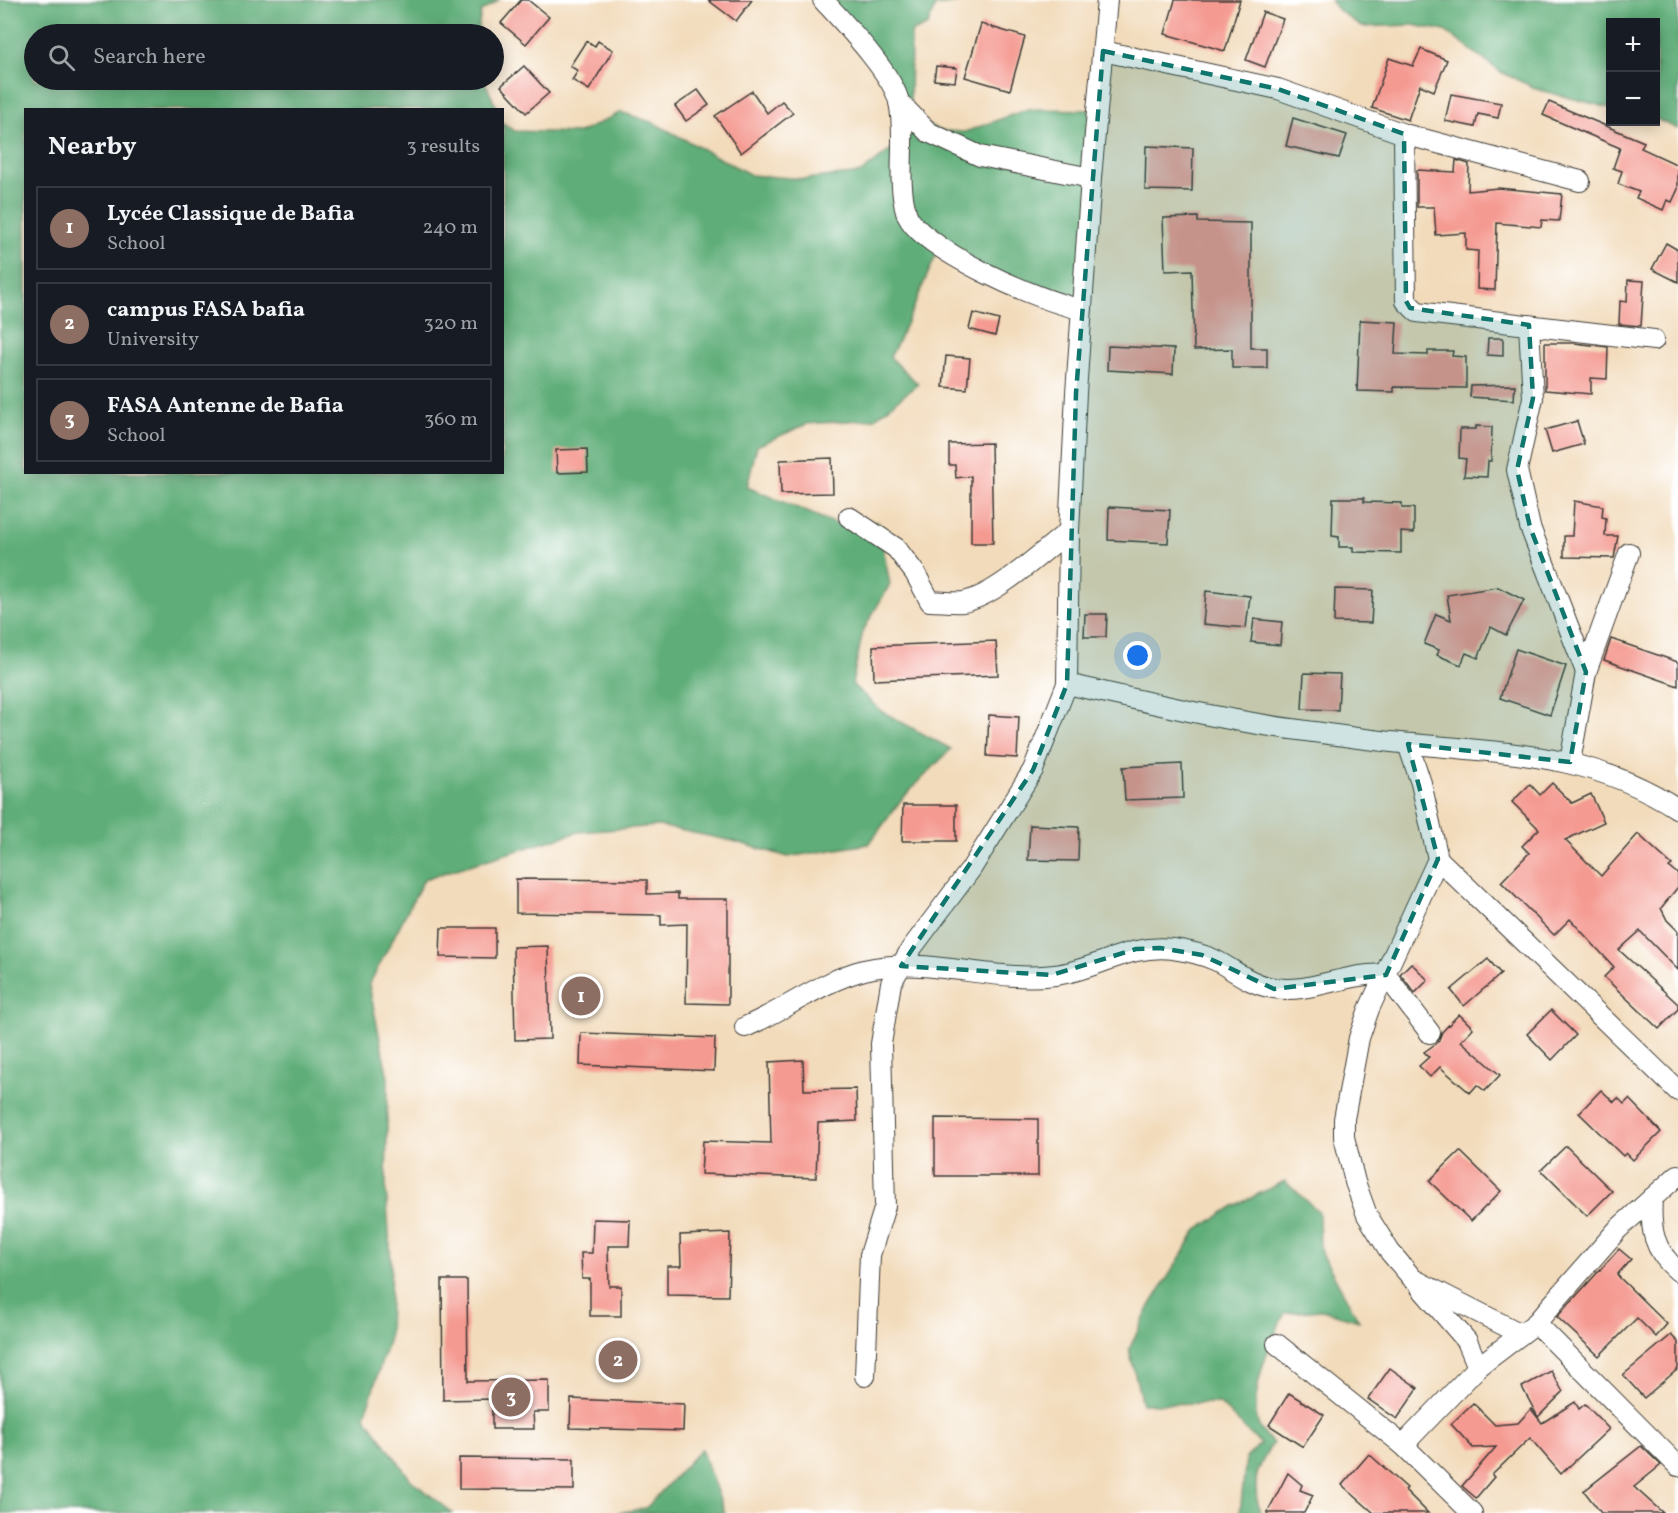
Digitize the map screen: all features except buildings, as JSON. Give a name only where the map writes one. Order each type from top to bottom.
[{"type":"street","points":[[823,0],[878,65],[894,89],[899,102],[903,199],[906,215],[919,232],[939,248],[1010,284],[1052,301],[1082,309]]},
{"type":"street","points":[[865,1376],[870,1255],[885,1206],[881,1044],[891,983],[966,876],[1034,771],[1067,684],[1069,531],[1090,178],[1107,0]]},
{"type":"street","points":[[1103,51],[1278,89],[1404,134],[1580,181]]},
{"type":"street","points":[[899,102],[928,132],[980,156],[1090,178]]},
{"type":"street","points":[[1404,134],[1406,301],[1410,308],[1417,312],[1654,340]]},
{"type":"street","points":[[1529,325],[1533,398],[1517,470],[1530,527],[1586,672]]},
{"type":"street","points":[[849,517],[896,548],[915,573],[930,601],[964,602],[986,593],[1020,571],[1069,531]]},
{"type":"street","points":[[1570,762],[1586,672],[1629,553]]},
{"type":"street","points":[[1067,684],[1169,707],[1295,729],[1408,744],[1539,755],[1570,762],[1647,790],[1678,809]]},
{"type":"street","points":[[1408,744],[1421,783],[1438,859],[1678,1091]]},
{"type":"street","points":[[1438,859],[1369,1009],[1359,1038],[1344,1119],[1344,1137],[1355,1182],[1367,1215],[1390,1252],[1467,1341],[1478,1367]]},
{"type":"street","points":[[745,1026],[784,1010],[840,978],[866,970],[901,966],[986,975],[1052,975],[1095,966],[1136,950],[1160,948],[1202,955],[1251,982],[1274,989],[1310,987],[1352,976],[1386,975]]},
{"type":"street","points":[[1386,975],[1430,1033]]},
{"type":"street","points":[[1403,1445],[1478,1367],[1528,1329],[1578,1272],[1678,1175]]},
{"type":"street","points":[[1652,1198],[1651,1226],[1654,1242],[1669,1263],[1678,1271]]},
{"type":"street","points":[[1413,1279],[1528,1329],[1678,1466]]},
{"type":"street","points":[[1277,1344],[1403,1445],[1472,1513]]},
{"type":"highlighted area","points":[[1103,51],[1278,89],[1404,134],[1406,301],[1410,308],[1529,325],[1533,398],[1517,470],[1530,527],[1586,672],[1570,762],[1408,744],[1438,859],[1386,975],[1274,989],[1202,955],[1160,948],[1136,949],[1052,975],[901,966],[1033,770],[1067,684],[1076,393]]},
{"type":"green space","points":[[0,0],[499,0],[481,12],[479,24],[24,24],[24,90],[488,90],[497,108],[24,108],[24,474],[504,474],[504,124],[515,131],[579,133],[621,112],[654,123],[751,175],[805,179],[861,173],[894,147],[894,95],[821,0],[977,0],[935,6],[928,25],[911,33],[910,116],[941,131],[965,132],[1028,109],[1098,110],[1084,312],[939,249],[890,357],[918,384],[874,419],[807,424],[757,446],[747,487],[841,526],[878,522],[890,584],[863,631],[852,684],[881,711],[951,749],[901,800],[869,844],[788,857],[733,841],[659,826],[578,832],[424,879],[369,985],[388,1078],[386,1188],[391,1262],[389,1338],[365,1416],[411,1480],[453,1513],[0,1513]]},
{"type":"green space","points":[[1330,0],[1678,0],[1678,129],[1660,121],[1660,18],[1606,18],[1606,107],[1539,90],[1501,72],[1445,31],[1413,25],[1361,27],[1336,8]]},
{"type":"green space","points":[[1285,1181],[1319,1212],[1320,1250],[1359,1321],[1322,1310],[1285,1313],[1267,1352],[1256,1397],[1258,1424],[1262,1432],[1273,1443],[1262,1461],[1257,1476],[1256,1492],[1260,1513],[1240,1513],[1246,1458],[1260,1444],[1219,1403],[1142,1404],[1129,1349],[1150,1306],[1197,1230],[1234,1206]]},
{"type":"green space","points":[[701,1449],[725,1513],[617,1513],[646,1508]]},
{"type":"place","name":"Lycée Classique de Bafia","points":[[581,996]]},
{"type":"place","name":"campus FASA bafia","points":[[618,1360]]},
{"type":"place","name":"FASA Antenne de Bafia","points":[[511,1397]]}]
